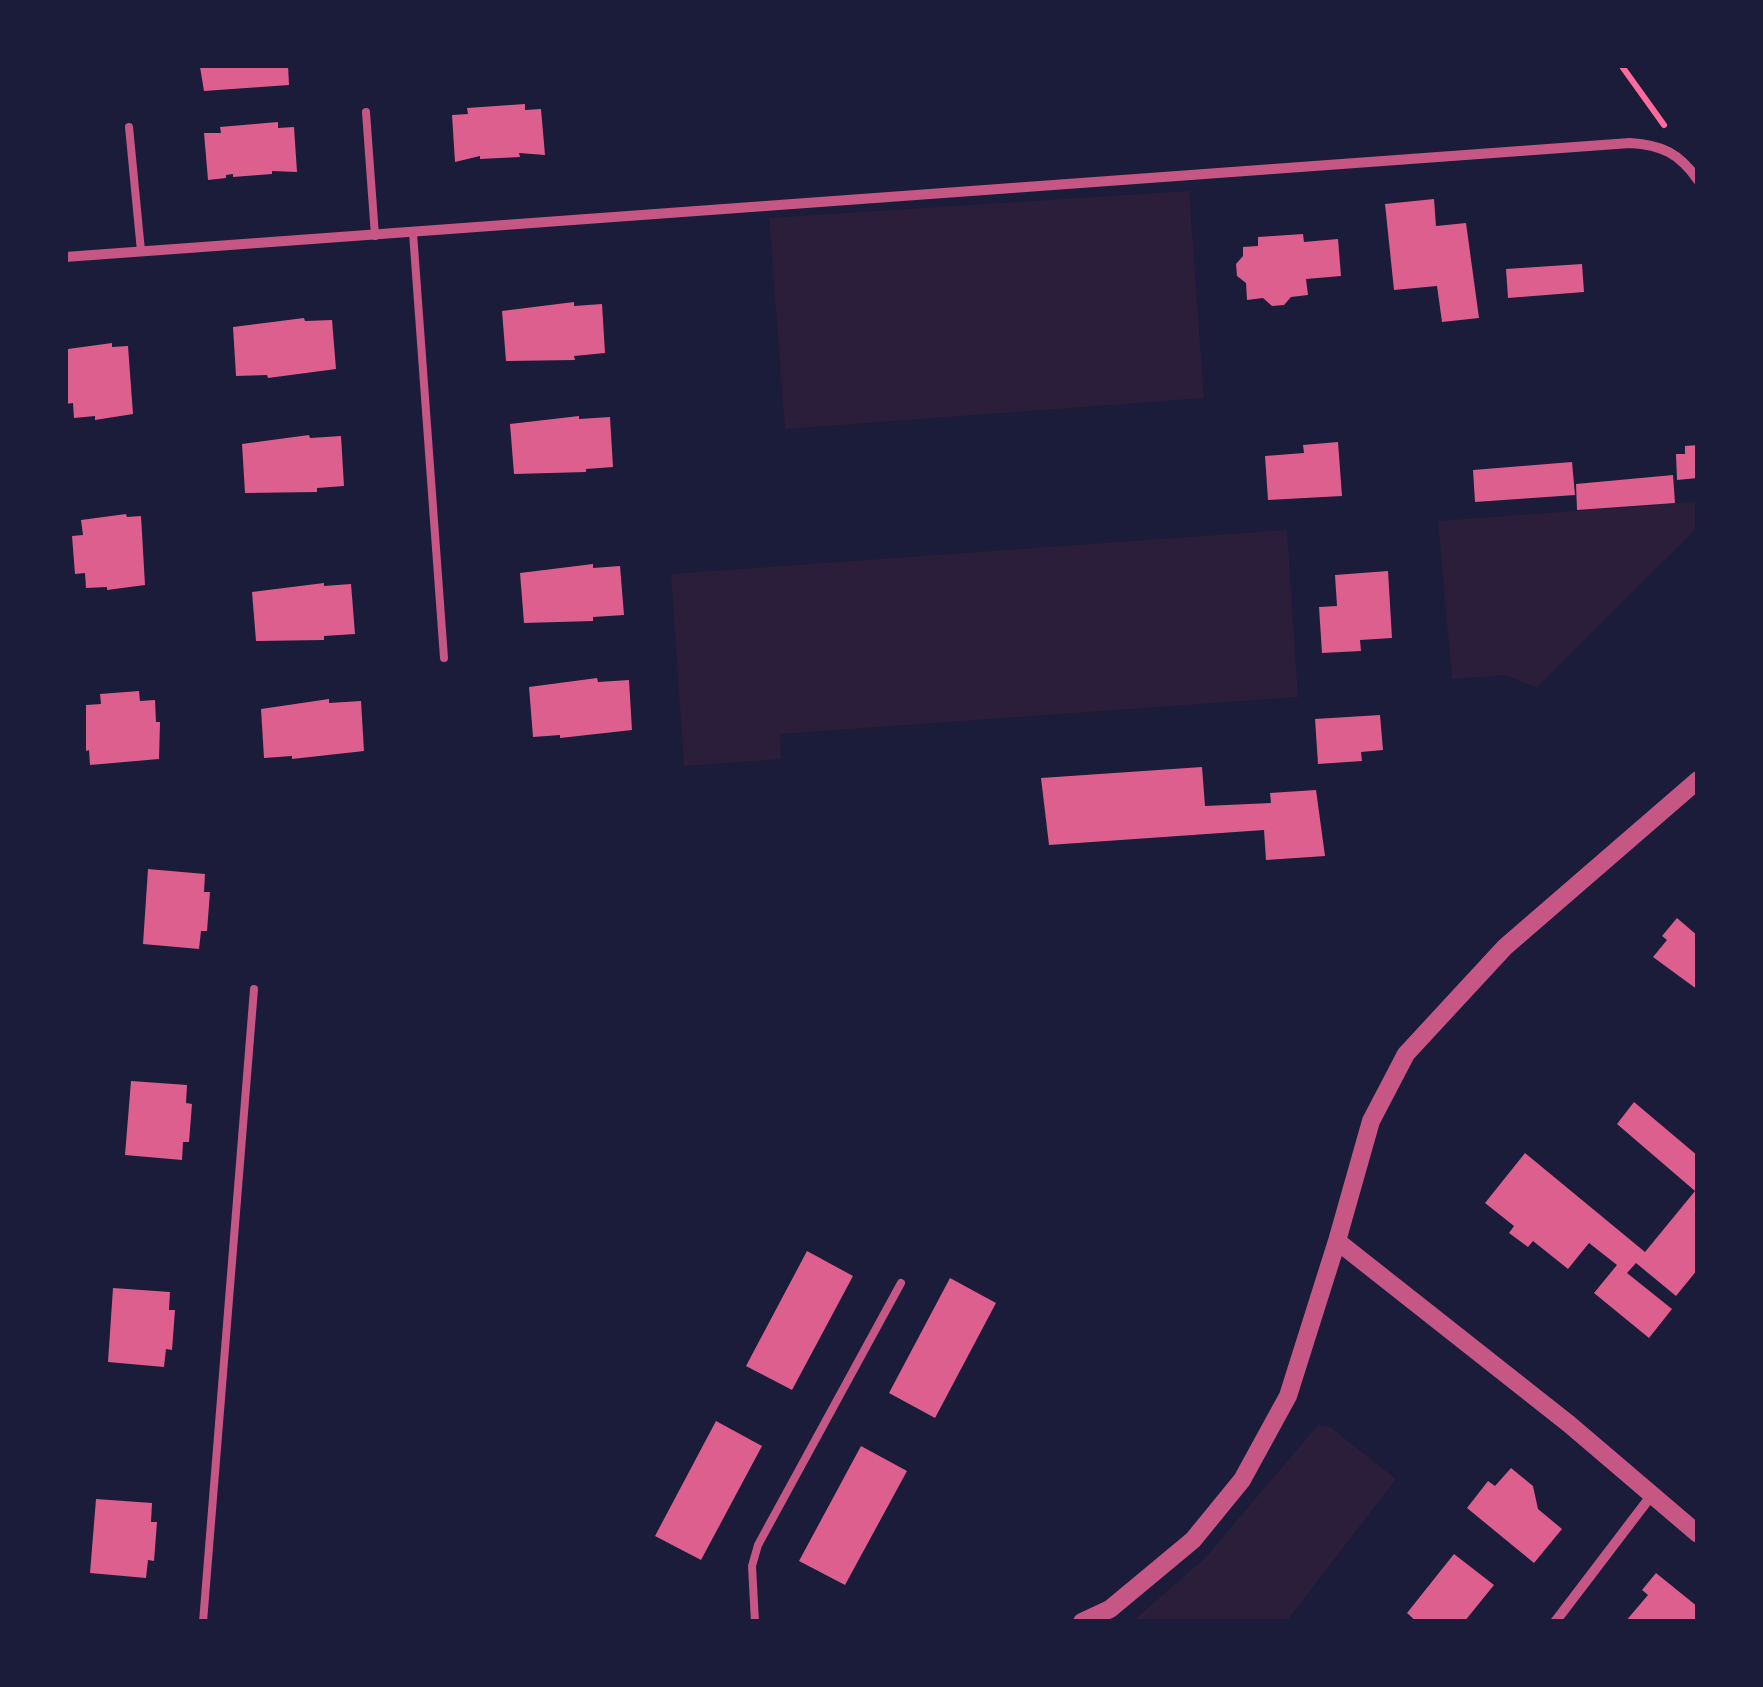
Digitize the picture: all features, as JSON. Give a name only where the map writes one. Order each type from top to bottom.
[{"type":"street","points":[[65,257],[1610,144],[1655,144],[1682,159],[1698,180]]},
{"type":"street","points":[[1082,1622],[1110,1609],[1193,1540],[1242,1480],[1288,1396],[1371,1121],[1406,1054],[1505,947],[1698,780]]},
{"type":"street","points":[[1337,1241],[1570,1424],[1698,1534]]},
{"type":"street","points":[[1555,1622],[1651,1496]]},
{"type":"lane","points":[[366,112],[376,236]]},
{"type":"lane","points":[[130,127],[141,251]]},
{"type":"lane","points":[[413,233],[444,658]]},
{"type":"lane","points":[[203,1622],[254,989]]},
{"type":"lane","points":[[756,1622],[752,1566],[758,1545],[901,1282]]},
{"type":"path","points":[[1621,65],[1670,133],[1671,152]]},
{"type":"shaded area","points":[[1189,191],[1204,398],[785,429],[769,218]]},
{"type":"shaded area","points":[[1698,502],[1698,527],[1536,688],[1506,675],[1452,679],[1438,521]]},
{"type":"shaded area","points":[[1287,530],[1298,697],[780,734],[781,759],[684,766],[671,574]]},
{"type":"shaded area","points":[[1318,1425],[1330,1427],[1396,1479],[1286,1622],[1132,1622],[1205,1558]]},
{"type":"building","points":[[288,65],[289,85],[204,91],[200,67]]},
{"type":"building","points":[[525,104],[525,110],[541,109],[545,155],[480,156],[455,162],[452,115],[468,114],[467,108]]},
{"type":"building","points":[[278,122],[278,128],[294,127],[297,172],[233,174],[208,180],[204,133],[221,133],[220,127]]},
{"type":"building","points":[[1434,199],[1436,226],[1466,223],[1479,318],[1442,322],[1437,286],[1394,290],[1385,204]]},
{"type":"building","points":[[1303,234],[1304,242],[1338,239],[1341,276],[1306,279],[1308,295],[1291,297],[1284,305],[1272,306],[1263,298],[1247,300],[1246,283],[1237,276],[1236,264],[1243,256],[1243,247],[1258,246],[1258,237]]},
{"type":"building","points":[[1582,264],[1584,292],[1508,298],[1506,269]]},
{"type":"building","points":[[574,302],[574,306],[602,304],[605,353],[574,356],[575,360],[506,361],[502,311]]},
{"type":"building","points":[[304,318],[332,320],[336,369],[268,378],[236,376],[233,327]]},
{"type":"building","points":[[112,343],[112,347],[128,346],[133,414],[95,420],[95,416],[74,418],[73,403],[65,404],[68,349]]},
{"type":"building","points":[[579,416],[610,417],[613,467],[586,472],[514,474],[510,424]]},
{"type":"building","points":[[309,435],[341,436],[344,486],[317,488],[317,492],[245,493],[242,444]]},
{"type":"building","points":[[1338,442],[1342,496],[1268,500],[1265,456],[1304,453],[1303,445]]},
{"type":"building","points":[[1698,445],[1698,478],[1677,480],[1676,454],[1685,454],[1685,446]]},
{"type":"building","points":[[1572,462],[1575,495],[1475,502],[1473,470]]},
{"type":"building","points":[[1673,475],[1675,503],[1577,510],[1576,484]]},
{"type":"building","points":[[141,516],[145,585],[107,590],[86,588],[85,573],[75,574],[72,536],[83,535],[81,520]]},
{"type":"building","points":[[593,564],[593,568],[620,566],[624,615],[593,617],[593,621],[524,623],[520,573]]},
{"type":"building","points":[[1388,571],[1392,638],[1360,640],[1361,651],[1322,653],[1319,607],[1337,606],[1335,575]]},
{"type":"building","points":[[324,583],[351,584],[355,634],[324,636],[324,640],[256,641],[252,592]]},
{"type":"building","points":[[597,678],[598,682],[629,680],[632,730],[533,737],[529,687]]},
{"type":"building","points":[[139,691],[140,701],[155,700],[156,722],[160,722],[159,759],[90,765],[89,750],[86,751],[86,705],[101,704],[100,694]]},
{"type":"building","points":[[329,699],[329,703],[361,701],[364,751],[264,758],[261,709]]},
{"type":"building","points":[[1380,715],[1383,750],[1361,752],[1362,761],[1318,764],[1315,719]]},
{"type":"building","points":[[1202,767],[1205,806],[1271,803],[1270,793],[1316,790],[1325,856],[1266,860],[1264,830],[1049,845],[1041,778]]},
{"type":"building","points":[[148,869],[205,874],[204,892],[210,892],[207,931],[201,931],[199,949],[143,944]]},
{"type":"building","points":[[1677,918],[1698,936],[1698,990],[1653,957],[1667,940],[1662,936]]},
{"type":"building","points":[[131,1081],[187,1085],[186,1103],[192,1104],[189,1142],[183,1142],[182,1160],[125,1155]]},
{"type":"building","points":[[1634,1102],[1698,1156],[1698,1269],[1676,1296],[1636,1263],[1627,1273],[1672,1309],[1649,1338],[1594,1293],[1617,1265],[1589,1243],[1568,1269],[1533,1241],[1528,1247],[1509,1233],[1514,1226],[1485,1203],[1525,1153],[1645,1252],[1695,1191],[1617,1124]]},
{"type":"building","points":[[807,1251],[853,1276],[792,1390],[746,1366]]},
{"type":"building","points":[[950,1278],[996,1303],[935,1418],[889,1393]]},
{"type":"building","points":[[113,1288],[170,1292],[169,1310],[175,1310],[172,1350],[166,1349],[164,1367],[108,1362]]},
{"type":"building","points":[[716,1421],[762,1446],[701,1560],[655,1536]]},
{"type":"building","points":[[861,1446],[907,1471],[845,1585],[799,1561]]},
{"type":"building","points":[[1511,1468],[1533,1486],[1538,1509],[1562,1529],[1534,1563],[1467,1508],[1488,1481],[1495,1486]]},
{"type":"building","points":[[96,1499],[152,1503],[151,1522],[157,1522],[154,1561],[148,1560],[146,1578],[90,1573]]},
{"type":"building","points":[[1454,1554],[1494,1585],[1464,1622],[1417,1622],[1407,1613]]},
{"type":"building","points":[[1656,1573],[1698,1607],[1698,1622],[1625,1622],[1648,1595],[1642,1590]]}]
